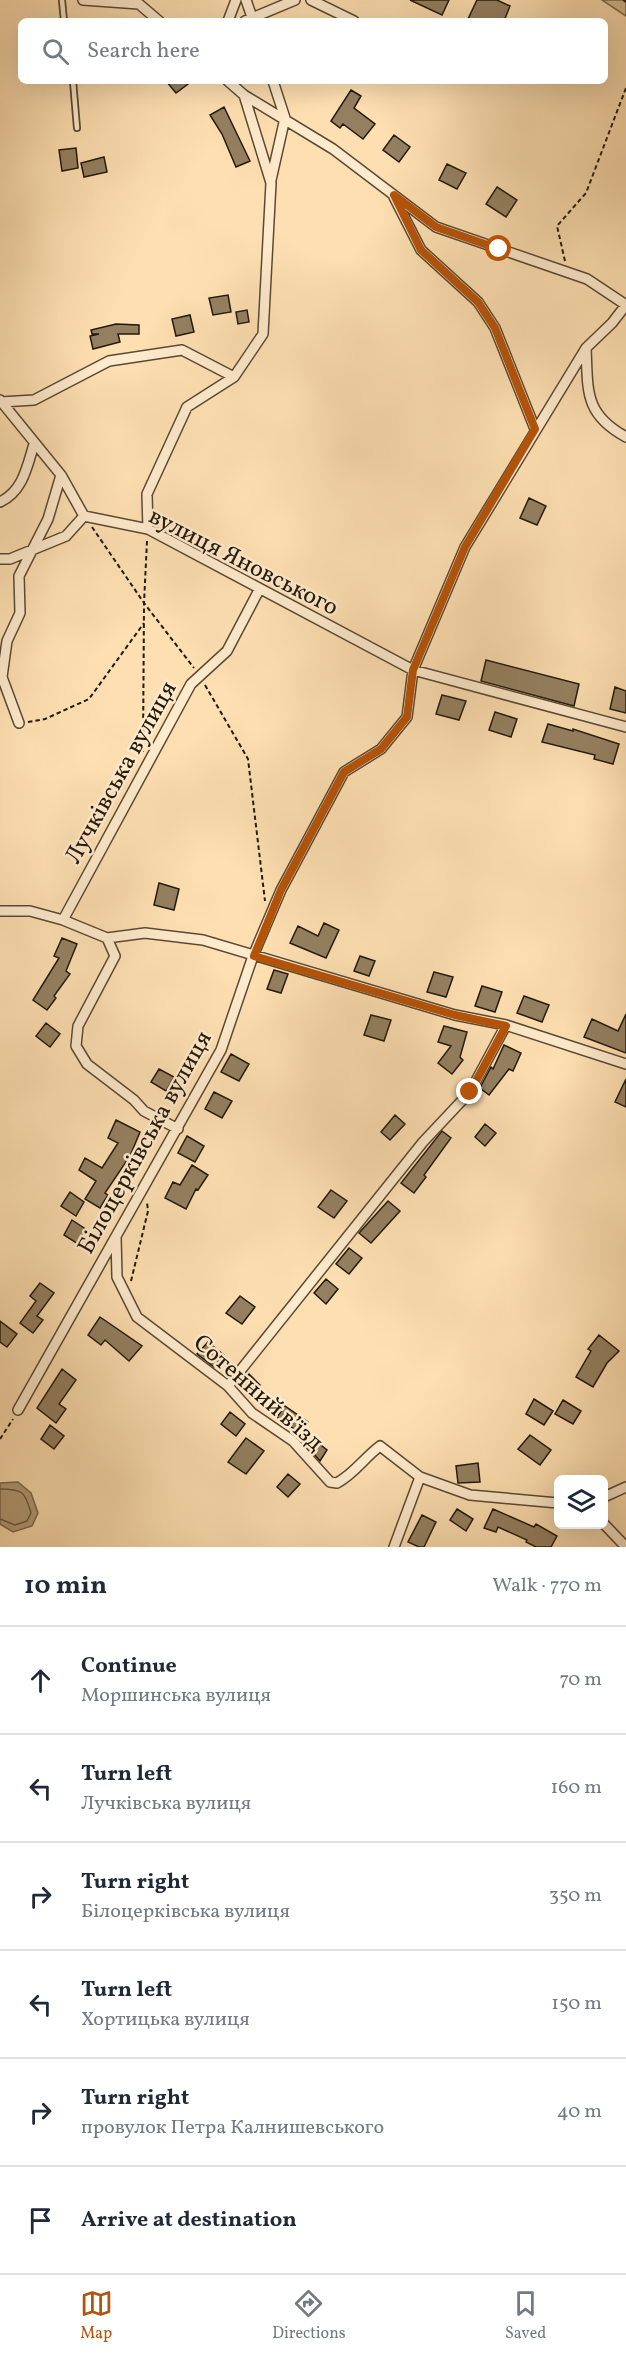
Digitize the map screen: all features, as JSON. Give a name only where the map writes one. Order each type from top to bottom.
[{"type":"street","points":[[83,0],[141,2],[156,18]]},
{"type":"street","points":[[229,18],[236,0]]},
{"type":"street","points":[[246,0],[250,18]]},
{"type":"street","points":[[254,18],[295,0]]},
{"type":"street","points":[[311,0],[348,18]]},
{"type":"street","points":[[231,84],[244,95],[333,149],[436,227],[586,279],[626,305]]},
{"type":"street","points":[[148,529],[147,494],[187,407],[234,377],[263,334],[270,183],[285,118],[274,84]]},
{"type":"street","points":[[244,95],[270,183]]},
{"type":"street","points":[[394,195],[421,250],[478,302],[495,328],[535,429]]},
{"type":"street","name":"Білоцерківська вулиця","points":[[18,1410],[178,1129],[220,1050],[281,890],[344,772],[381,749],[407,717],[413,670],[465,547],[586,348],[612,323],[626,305]]},
{"type":"street","points":[[586,348],[588,396],[606,426],[626,437]]},
{"type":"street","points":[[1,401],[34,400],[108,361],[182,350],[234,377]]},
{"type":"street","points":[[0,559],[10,559],[66,536],[84,516],[61,475],[1,401]]},
{"type":"street","points":[[0,502],[12,496],[24,477],[34,444]]},
{"type":"street","points":[[19,723],[2,677],[7,641],[20,614],[19,576],[30,550],[48,519],[61,475]]},
{"type":"street","name":"вулиця Яновського","points":[[84,516],[148,529],[413,670],[626,727]]},
{"type":"street","name":"Лучківська вулиця","points":[[63,920],[191,684],[227,651],[259,590]]},
{"type":"street","points":[[0,911],[30,911],[63,920],[107,938],[145,933],[204,940],[455,1015],[506,1026],[626,1064]]},
{"type":"street","points":[[107,938],[115,956],[78,1026],[76,1046],[87,1064],[134,1100],[144,1111],[178,1129]]},
{"type":"street","points":[[228,1386],[423,1142],[470,1092],[506,1026]]},
{"type":"street","name":"Сотенний в’їзд","points":[[116,1235],[117,1277],[136,1317],[228,1386],[252,1413],[293,1441],[330,1482],[337,1484],[353,1474],[364,1458],[380,1446],[420,1478]]},
{"type":"street","points":[[394,1547],[420,1478],[470,1495],[554,1503]]},
{"type":"street","points":[[608,1495],[626,1488]]},
{"type":"street","points":[[608,1529],[626,1547]]},
{"type":"lane","points":[[62,0],[64,18]]},
{"type":"lane","points":[[73,84],[77,128]]},
{"type":"path","points":[[567,273],[556,226],[586,193],[626,88]]},
{"type":"path","points":[[84,516],[144,603],[200,676],[248,759],[267,922]]},
{"type":"path","points":[[143,770],[144,603],[148,529]]},
{"type":"path","points":[[19,723],[45,719],[90,699],[144,623]]},
{"type":"path","points":[[127,1298],[148,1211],[144,1187]]},
{"type":"path","points":[[0,1440],[18,1410]]},
{"type":"shaded area","points":[[602,0],[626,0],[626,16]]},
{"type":"water","points":[[18,1482],[31,1493],[38,1513],[32,1526],[13,1532],[0,1524],[0,1483]]},
{"type":"building","points":[[410,0],[449,0],[442,15]]},
{"type":"building","points":[[477,0],[497,0],[510,6],[505,18],[468,18]]},
{"type":"building","points":[[168,84],[188,84],[176,93]]},
{"type":"building","points":[[351,90],[361,96],[354,108],[375,124],[363,139],[343,124],[340,128],[331,121]]},
{"type":"building","points":[[224,107],[250,161],[236,167],[222,134],[210,115]]},
{"type":"building","points":[[394,135],[410,147],[399,162],[383,150]]},
{"type":"building","points":[[76,148],[78,168],[62,171],[59,150]]},
{"type":"building","points":[[104,157],[107,172],[84,177],[81,163]]},
{"type":"building","points":[[447,164],[466,173],[457,189],[439,180]]},
{"type":"building","points":[[497,187],[517,200],[506,217],[486,204]]},
{"type":"building","points":[[228,295],[231,312],[213,315],[209,298]]},
{"type":"building","points":[[247,310],[249,322],[238,324],[236,312]]},
{"type":"building","points":[[190,315],[194,332],[176,336],[172,319]]},
{"type":"building","points":[[116,324],[139,325],[139,334],[118,334],[120,342],[93,349],[90,336],[99,334],[92,334],[91,330]]},
{"type":"building","points":[[529,498],[546,506],[537,525],[520,518]]},
{"type":"building","points":[[486,660],[579,684],[574,706],[481,681]]},
{"type":"building","points":[[615,687],[626,691],[626,713],[610,709]]},
{"type":"building","points":[[442,695],[466,701],[459,720],[436,714]]},
{"type":"building","points":[[495,712],[517,719],[511,737],[489,730]]},
{"type":"building","points":[[548,724],[573,731],[573,729],[619,744],[613,764],[594,759],[595,755],[542,742]]},
{"type":"building","points":[[159,883],[179,889],[174,910],[154,905]]},
{"type":"building","points":[[324,923],[339,930],[326,958],[290,943],[298,926],[318,936]]},
{"type":"building","points":[[62,938],[77,944],[66,971],[70,974],[47,1010],[33,1000],[59,958],[54,956]]},
{"type":"building","points":[[360,956],[375,961],[369,976],[354,971]]},
{"type":"building","points":[[274,970],[288,974],[281,993],[267,989]]},
{"type":"building","points":[[434,972],[453,977],[446,997],[427,992]]},
{"type":"building","points":[[482,986],[502,992],[495,1012],[475,1006]]},
{"type":"building","points":[[524,996],[549,1005],[542,1022],[517,1013]]},
{"type":"building","points":[[626,1014],[626,1053],[584,1037],[592,1019],[618,1031]]},
{"type":"building","points":[[371,1015],[391,1020],[384,1041],[364,1035]]},
{"type":"building","points":[[46,1023],[60,1034],[50,1047],[36,1036]]},
{"type":"building","points":[[444,1026],[467,1032],[460,1057],[463,1060],[452,1074],[438,1063],[451,1046],[438,1042]]},
{"type":"building","points":[[504,1045],[521,1053],[513,1071],[509,1069],[489,1095],[480,1088],[491,1067],[493,1069]]},
{"type":"building","points":[[231,1054],[249,1064],[239,1081],[221,1072]]},
{"type":"building","points":[[159,1069],[174,1077],[166,1091],[151,1082]]},
{"type":"building","points":[[626,1079],[626,1107],[615,1102]]},
{"type":"building","points":[[214,1092],[232,1101],[222,1118],[205,1109]]},
{"type":"building","points":[[395,1115],[405,1124],[390,1140],[381,1132]]},
{"type":"building","points":[[116,1120],[140,1132],[130,1156],[105,1193],[108,1195],[100,1208],[85,1199],[96,1181],[79,1170],[85,1158],[102,1168],[118,1143],[108,1138]]},
{"type":"building","points":[[485,1124],[496,1133],[485,1146],[475,1137]]},
{"type":"building","points":[[442,1131],[451,1138],[414,1193],[401,1183]]},
{"type":"building","points":[[187,1136],[204,1146],[195,1162],[178,1153]]},
{"type":"building","points":[[192,1165],[208,1175],[198,1190],[196,1189],[186,1209],[165,1198],[173,1182],[180,1185]]},
{"type":"building","points":[[331,1190],[347,1201],[334,1218],[318,1207]]},
{"type":"building","points":[[70,1192],[84,1202],[76,1216],[61,1206]]},
{"type":"building","points":[[388,1201],[400,1211],[371,1243],[359,1233]]},
{"type":"building","points":[[72,1220],[87,1230],[78,1244],[64,1235]]},
{"type":"building","points":[[349,1248],[362,1258],[349,1274],[336,1264]]},
{"type":"building","points":[[326,1279],[338,1289],[326,1304],[314,1293]]},
{"type":"building","points":[[40,1283],[54,1293],[37,1316],[43,1320],[33,1333],[20,1323],[36,1301],[30,1296]]},
{"type":"building","points":[[240,1296],[255,1307],[242,1324],[226,1313]]},
{"type":"building","points":[[100,1317],[142,1346],[129,1361],[105,1340],[101,1345],[88,1335]]},
{"type":"building","points":[[0,1321],[17,1334],[7,1347],[0,1342]]},
{"type":"building","points":[[599,1335],[619,1351],[607,1363],[593,1387],[576,1377],[591,1351],[588,1349]]},
{"type":"building","points":[[208,1342],[224,1355],[214,1367],[197,1354]]},
{"type":"building","points":[[62,1369],[76,1380],[59,1404],[66,1409],[56,1423],[37,1408]]},
{"type":"building","points":[[249,1374],[260,1385],[250,1397],[239,1386]]},
{"type":"building","points":[[534,1399],[553,1411],[544,1425],[526,1414]]},
{"type":"building","points":[[563,1400],[581,1411],[573,1424],[555,1414]]},
{"type":"building","points":[[285,1406],[308,1422],[300,1433],[277,1417]]},
{"type":"building","points":[[230,1412],[245,1424],[236,1436],[221,1424]]},
{"type":"building","points":[[50,1425],[64,1436],[54,1449],[41,1439]]},
{"type":"building","points":[[530,1435],[551,1450],[540,1465],[518,1449]]},
{"type":"building","points":[[246,1438],[264,1451],[246,1474],[228,1462]]},
{"type":"building","points":[[312,1438],[327,1450],[320,1461],[307,1446]]},
{"type":"building","points":[[478,1463],[480,1482],[458,1483],[456,1466]]},
{"type":"building","points":[[288,1474],[300,1484],[288,1497],[277,1487]]},
{"type":"building","points":[[457,1509],[473,1519],[466,1531],[450,1520]]},
{"type":"building","points":[[493,1509],[534,1527],[536,1524],[557,1536],[551,1547],[536,1547],[526,1542],[527,1540],[498,1527],[496,1532],[484,1528]]},
{"type":"building","points":[[422,1515],[436,1522],[424,1547],[419,1547],[408,1542]]},
{"type":"route","points":[[470,1092],[506,1026],[455,1015],[316,972],[254,956],[281,890],[344,772],[381,749],[407,717],[413,670],[465,547],[535,429],[495,328],[478,302],[421,250],[394,195],[436,227],[499,249]]}]
